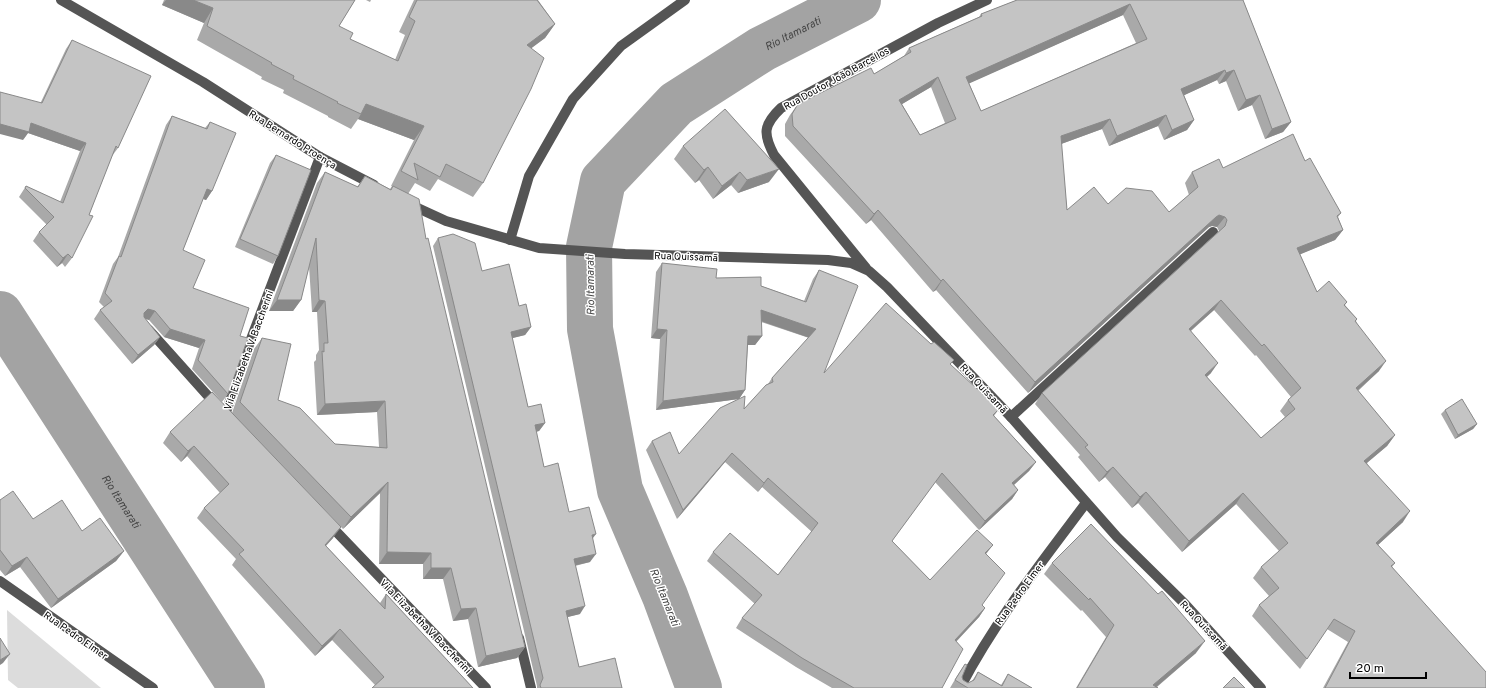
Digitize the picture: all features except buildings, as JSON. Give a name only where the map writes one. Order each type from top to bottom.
[{"type":"street","name":"Rua Bernardo Proença","points":[[61,0],[203,82],[320,157],[382,190]]},
{"type":"street","points":[[403,200],[446,221],[510,240],[528,176],[573,99],[621,46],[685,0]]},
{"type":"street","name":"Rua Doutor João Barcellos","points":[[868,271],[774,155],[766,135],[767,125],[781,108],[938,23],[988,0]]},
{"type":"street","name":"Vila Elizabetha V. Baccherini","points":[[235,425],[225,415],[320,157]]},
{"type":"street","points":[[417,208],[421,223]]},
{"type":"street","points":[[1011,417],[1213,232]]},
{"type":"street","name":"Rua Quissamã","points":[[510,240],[539,248],[625,254],[828,260],[851,263],[868,271],[887,287],[942,343],[1011,417],[1086,503],[1184,604],[1262,688]]},
{"type":"street","points":[[144,324],[225,415]]},
{"type":"street","name":"Rua Pedro Elmer","points":[[960,688],[979,652],[1009,604],[1086,503]]},
{"type":"street","name":"Vila Elizabetha V. Baccherini","points":[[321,515],[486,688]]},
{"type":"street","name":"Rua Pedro Elmer","points":[[0,581],[153,688]]},
{"type":"street","points":[[516,626],[531,688]]},
{"type":"shaded area","points":[[7,610],[101,688],[18,688],[8,680]]},
{"type":"waterway","name":"Rio Itamarati","points":[[699,688],[665,596],[620,490],[590,329],[589,247],[603,181],[676,104],[762,49],[858,0]]},
{"type":"waterway","name":"Rio Itamarati","points":[[0,314],[242,688]]}]
